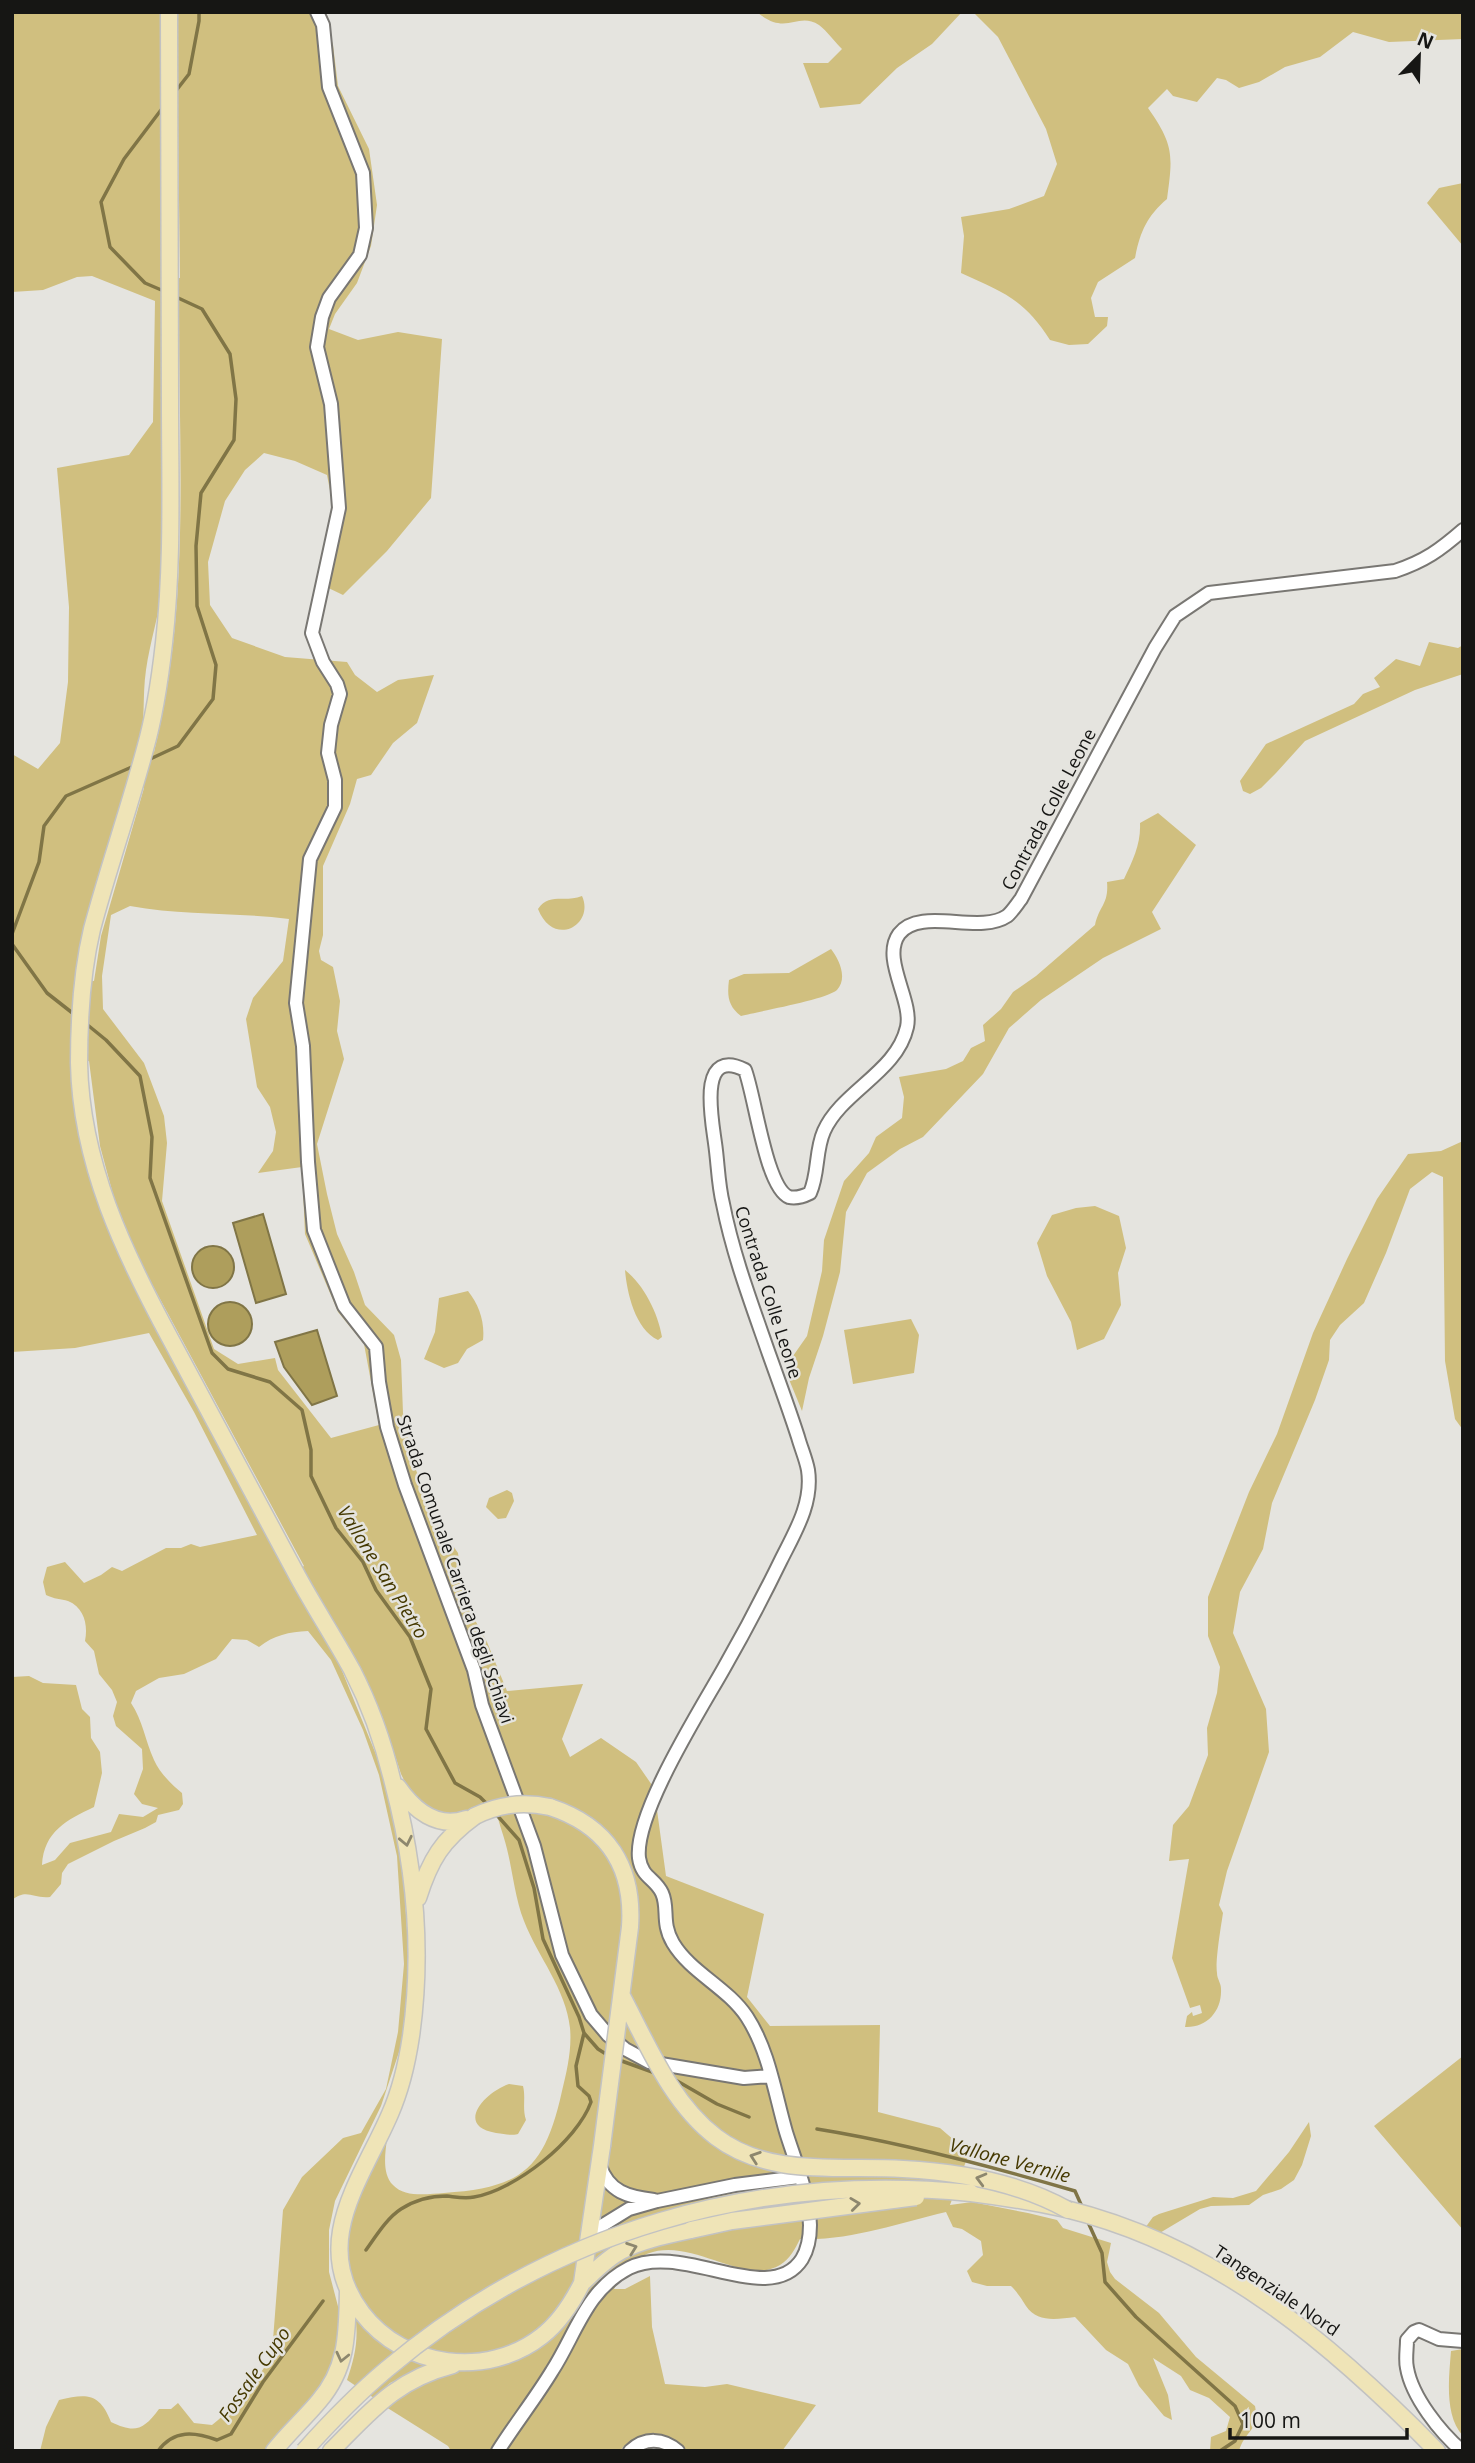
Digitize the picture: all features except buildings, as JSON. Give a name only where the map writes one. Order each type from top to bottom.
[{"type":"main road","points":[[169,12],[170,588],[158,690],[145,750],[91,934],[84,980],[79,1061],[82,1102],[90,1148],[105,1201],[130,1264],[295,1571],[354,1674],[373,1719],[392,1777],[408,1848],[416,1905],[415,1990],[410,2041],[400,2089],[357,2177],[342,2216],[341,2260],[348,2289],[362,2313],[382,2333],[406,2349],[432,2359],[460,2363],[482,2362],[504,2357],[533,2342],[559,2321],[582,2283],[622,1996],[631,1908],[629,1888],[614,1851],[586,1823],[569,1813],[537,1804],[512,1804],[454,1824],[422,1814],[410,1804],[392,1777]]},
{"type":"main road","points":[[416,1905],[431,1860],[456,1830],[475,1816]]},
{"type":"main road","points":[[622,1996],[678,2096],[716,2137],[742,2152],[774,2163],[804,2168],[904,2169],[969,2176],[1042,2196],[1068,2210]]},
{"type":"main road","name":"Tangenziale Nord","points":[[304,2451],[369,2385],[432,2333],[501,2289],[585,2247],[696,2210],[812,2190],[870,2187],[971,2193],[1068,2210],[1146,2236],[1194,2257],[1284,2314],[1339,2356],[1437,2451]]},
{"type":"main road","points":[[582,2283],[601,2265],[622,2251],[667,2235],[732,2221],[830,2207],[971,2193]]},
{"type":"main road","points":[[275,2451],[320,2400],[337,2376],[345,2344],[348,2289]]},
{"type":"main road","points":[[331,2451],[394,2389],[437,2369],[460,2363]]},
{"type":"street","name":"Strada Comunale Carriera degli Schiavi","points":[[317,12],[323,25],[329,87],[363,173],[366,228],[360,255],[328,298],[317,347],[331,404],[339,508],[312,633],[323,662],[340,694],[331,725],[328,753],[335,779],[335,807],[310,859],[296,1003],[303,1046],[314,1230],[344,1306],[376,1347],[387,1427],[405,1485],[474,1670],[486,1718],[534,1846],[562,1955],[591,2015],[608,2035],[625,2049],[649,2062],[744,2078],[770,2076]]},
{"type":"street","name":"Contrada Colle Leone","points":[[498,2451],[556,2366],[574,2328],[595,2294],[609,2281],[630,2267],[665,2260],[744,2277],[773,2279],[786,2274],[803,2257],[809,2233],[808,2213],[799,2177],[759,2038],[732,1997],[681,1954],[671,1940],[665,1923],[664,1897],[640,1866],[638,1849],[659,1786],[756,1611],[806,1512],[809,1472],[757,1321],[721,1198],[709,1105],[712,1079],[722,1067],[734,1065],[745,1070],[770,1170],[777,1186],[788,1197],[800,1198],[810,1193],[815,1182],[824,1130],[838,1111],[892,1056],[908,1025],[893,950],[899,934],[913,924],[988,923],[1008,916],[1021,899],[1155,648],[1175,616],[1209,593],[1395,571],[1420,563],[1463,530]]},
{"type":"street","points":[[599,2164],[603,2175],[619,2192],[629,2197],[657,2201]]},
{"type":"street","points":[[590,2238],[603,2225],[629,2209],[735,2185],[799,2177]]},
{"type":"street","points":[[1462,2451],[1433,2420],[1421,2402],[1407,2369],[1407,2340],[1419,2330],[1438,2339],[1463,2341]]},
{"type":"street","points":[[630,2451],[639,2442],[654,2441],[671,2444],[678,2451]]},
{"type":"shaded area","points":[[12,12],[161,12],[161,74],[178,75],[178,12],[323,12],[333,45],[338,86],[369,149],[377,205],[371,246],[357,283],[335,314],[329,329],[358,340],[398,332],[442,339],[431,498],[387,551],[343,595],[316,582],[333,506],[327,475],[295,461],[264,453],[245,470],[225,501],[208,562],[210,605],[232,638],[285,657],[347,662],[355,675],[377,692],[398,680],[434,675],[417,723],[393,743],[371,775],[357,779],[350,804],[323,866],[323,935],[319,951],[321,960],[333,967],[340,1001],[337,1031],[344,1059],[317,1144],[337,1234],[365,1305],[394,1335],[401,1360],[403,1413],[413,1461],[431,1514],[458,1553],[464,1600],[487,1642],[507,1691],[583,1684],[562,1739],[570,1757],[601,1738],[636,1762],[654,1788],[666,1876],[764,1914],[747,1997],[770,2026],[880,2025],[878,2112],[940,2128],[969,2153],[950,2205],[972,2202],[1028,2213],[1057,2220],[1063,2228],[1111,2243],[1107,2262],[1115,2279],[1159,2313],[1196,2357],[1255,2406],[1254,2426],[1239,2451],[1210,2451],[1211,2437],[1226,2431],[1230,2417],[1209,2398],[1190,2390],[1181,2376],[1153,2358],[1168,2395],[1172,2420],[1164,2416],[1139,2386],[1128,2364],[1106,2350],[1075,2317],[1054,2319],[1036,2315],[1011,2286],[987,2286],[972,2282],[967,2271],[983,2255],[981,2241],[962,2229],[953,2227],[946,2212],[856,2234],[800,2239],[784,2263],[764,2270],[746,2269],[687,2252],[667,2250],[647,2254],[629,2266],[623,2274],[614,2289],[625,2289],[650,2276],[652,2327],[665,2384],[705,2387],[727,2384],[816,2405],[782,2451],[683,2451],[669,2439],[652,2436],[634,2440],[620,2451],[451,2451],[448,2446],[386,2407],[431,2378],[504,2363],[529,2353],[563,2326],[579,2305],[586,2288],[610,2266],[636,2253],[693,2236],[690,2224],[650,2234],[613,2250],[591,2266],[608,2147],[596,2145],[576,2281],[562,2304],[544,2324],[524,2340],[477,2356],[452,2357],[427,2351],[401,2339],[376,2321],[364,2308],[349,2267],[346,2228],[354,2192],[374,2156],[387,2139],[387,2175],[393,2185],[410,2194],[471,2190],[512,2179],[538,2156],[548,2139],[566,2076],[570,2028],[563,2000],[521,1912],[495,1803],[458,1816],[439,1814],[415,1802],[401,1774],[382,1716],[349,1647],[336,1656],[386,1779],[402,1855],[409,1960],[407,2010],[402,2043],[381,2106],[335,2201],[329,2230],[329,2272],[340,2314],[343,2338],[341,2355],[328,2381],[325,2381],[265,2451],[40,2451],[46,2427],[59,2400],[85,2396],[97,2400],[111,2422],[132,2429],[143,2426],[159,2409],[171,2409],[178,2403],[194,2423],[212,2425],[254,2382],[272,2353],[283,2210],[302,2177],[343,2138],[361,2133],[386,2089],[398,2032],[404,1964],[397,1856],[379,1775],[363,1730],[331,1660],[308,1631],[282,1635],[259,1647],[247,1640],[232,1639],[216,1659],[184,1674],[159,1678],[136,1691],[131,1703],[154,1760],[166,1778],[182,1793],[183,1804],[179,1810],[158,1815],[156,1822],[145,1828],[68,1864],[62,1873],[61,1884],[50,1897],[26,1894],[12,1900],[12,1677],[29,1676],[43,1683],[76,1685],[82,1709],[90,1717],[91,1738],[100,1752],[102,1773],[94,1807],[66,1822],[52,1835],[47,1843],[42,1865],[55,1860],[70,1843],[111,1832],[119,1814],[143,1817],[158,1808],[142,1804],[134,1794],[143,1769],[142,1749],[116,1726],[113,1716],[117,1702],[112,1690],[99,1674],[94,1651],[85,1641],[86,1629],[82,1613],[68,1601],[46,1595],[43,1582],[47,1567],[65,1562],[84,1583],[112,1567],[122,1571],[166,1548],[181,1548],[191,1544],[200,1547],[257,1535],[194,1412],[149,1333],[75,1348],[12,1352],[12,754],[38,769],[60,743],[68,682],[69,607],[57,468],[129,455],[153,422],[155,301],[92,276],[77,277],[43,290],[12,292]],"holes":[[[178,121],[180,278],[163,279],[161,122]],[[162,313],[179,314],[180,534],[173,644],[154,752],[139,747],[146,670],[162,588]],[[128,783],[144,788],[101,936],[94,981],[77,979],[84,933]],[[130,906],[289,919],[283,961],[253,998],[246,1019],[257,1087],[270,1107],[276,1132],[273,1151],[258,1173],[302,1167],[305,1234],[338,1312],[364,1344],[379,1425],[331,1438],[278,1370],[275,1358],[238,1364],[214,1349],[162,1201],[167,1143],[164,1116],[144,1063],[103,1009],[102,976],[111,915]],[[89,1061],[100,1146],[114,1198],[139,1260],[304,1566],[290,1574],[125,1266],[99,1203],[84,1150],[73,1063]],[[551,1802],[589,1821],[618,1849],[633,1885],[636,1906],[634,1928],[623,1926],[621,1888],[607,1856],[597,1842],[568,1821],[549,1814]]]},
{"type":"shaded area","points":[[757,12],[962,12],[932,44],[897,68],[860,104],[820,108],[803,63],[828,63],[842,49],[822,27],[811,21],[776,23]]},
{"type":"shaded area","points":[[973,12],[1463,12],[1463,39],[1389,42],[1353,32],[1320,57],[1285,67],[1259,82],[1239,88],[1217,78],[1197,102],[1173,96],[1167,89],[1148,108],[1163,132],[1170,151],[1167,199],[1145,225],[1135,258],[1098,282],[1091,298],[1095,317],[1108,317],[1107,326],[1088,344],[1069,345],[1050,340],[1031,315],[1012,298],[961,273],[964,236],[961,217],[1009,209],[1044,196],[1057,164],[1046,129],[998,37]]},
{"type":"shaded area","points":[[1463,183],[1463,246],[1427,203],[1439,188]]},
{"type":"shaded area","points":[[1429,642],[1458,648],[1463,645],[1463,674],[1415,690],[1305,741],[1261,788],[1250,794],[1243,791],[1240,781],[1266,744],[1354,704],[1363,694],[1380,687],[1374,678],[1396,659],[1420,666]]},
{"type":"shaded area","points":[[1158,813],[1196,845],[1152,912],[1161,929],[1103,958],[1041,1000],[1009,1028],[983,1074],[923,1137],[900,1149],[867,1173],[846,1212],[840,1272],[802,1411],[786,1372],[807,1336],[822,1271],[824,1240],[844,1181],[869,1153],[876,1137],[902,1118],[904,1097],[899,1077],[946,1069],[963,1061],[971,1048],[985,1041],[983,1025],[1001,1009],[1013,992],[1036,976],[1095,925],[1107,895],[1107,882],[1124,879],[1138,845],[1140,823]]},
{"type":"shaded area","points":[[582,896],[583,915],[571,928],[553,928],[538,909],[552,899]]},
{"type":"shaded area","points":[[831,949],[839,963],[842,980],[837,990],[830,994],[741,1016],[731,1004],[728,996],[729,980],[744,974],[789,973]]},
{"type":"shaded area","points":[[1463,1141],[1463,1430],[1455,1419],[1445,1361],[1443,1177],[1432,1172],[1410,1189],[1364,1303],[1340,1325],[1330,1340],[1329,1360],[1315,1400],[1272,1503],[1263,1549],[1240,1592],[1233,1633],[1266,1709],[1269,1752],[1227,1871],[1219,1905],[1223,1913],[1217,1961],[1221,1989],[1219,2004],[1212,2017],[1200,2025],[1185,2027],[1187,2016],[1192,2012],[1193,2016],[1202,2013],[1200,2005],[1190,2008],[1172,1958],[1189,1859],[1169,1861],[1173,1825],[1189,1806],[1208,1755],[1207,1728],[1217,1693],[1220,1667],[1208,1636],[1208,1597],[1249,1492],[1277,1434],[1313,1333],[1377,1199],[1408,1154],[1441,1151]]},
{"type":"shaded area","points":[[1095,1206],[1119,1216],[1126,1248],[1118,1273],[1121,1305],[1104,1339],[1077,1350],[1071,1322],[1047,1276],[1037,1243],[1052,1215]]},
{"type":"shaded area","points":[[263,1214],[286,1294],[256,1303],[233,1223]]},
{"type":"shaded area","points":[[213,1246],[228,1252],[234,1267],[228,1282],[213,1288],[198,1282],[192,1267],[198,1252]]},
{"type":"shaded area","points":[[625,1270],[644,1291],[654,1309],[662,1337],[658,1340],[643,1328],[638,1319],[630,1299]]},
{"type":"shaded area","points":[[468,1291],[480,1314],[483,1340],[467,1349],[458,1363],[444,1368],[424,1359],[435,1332],[439,1298]]},
{"type":"shaded area","points":[[230,1302],[245,1309],[252,1324],[245,1339],[230,1346],[215,1339],[208,1324],[215,1309]]},
{"type":"shaded area","points":[[911,1319],[919,1335],[914,1373],[853,1384],[844,1330]]},
{"type":"shaded area","points":[[317,1330],[337,1396],[312,1405],[284,1367],[275,1342]]},
{"type":"shaded area","points":[[507,1490],[512,1493],[514,1501],[506,1518],[498,1519],[486,1507],[489,1498]]},
{"type":"shaded area","points":[[1463,2056],[1463,2230],[1374,2126]]},
{"type":"shaded area","points":[[509,2084],[523,2086],[526,2120],[518,2134],[507,2135],[484,2129],[477,2124],[475,2117],[478,2109],[491,2094]]},
{"type":"shaded area","points":[[1309,2122],[1311,2136],[1302,2165],[1294,2180],[1281,2189],[1263,2195],[1249,2205],[1200,2209],[1158,2234],[1145,2228],[1153,2217],[1159,2214],[1213,2197],[1233,2198],[1256,2191],[1289,2152]]},
{"type":"shaded area","points":[[355,2315],[428,2365],[390,2383],[374,2398],[347,2380],[356,2348]]},
{"type":"shaded area","points":[[1463,2349],[1463,2436],[1457,2428],[1450,2407],[1449,2384],[1451,2351]]},
{"type":"waterway","name":"Vallone San Pietro","points":[[175,92],[189,74],[199,12]]},
{"type":"waterway","name":"Vallone San Pietro","points":[[164,106],[124,159],[101,202],[110,247],[145,283],[166,292]]},
{"type":"waterway","name":"Vallone San Pietro","points":[[148,760],[178,746],[213,699],[216,665],[197,606],[196,546],[201,493],[234,440],[236,399],[230,354],[202,309],[176,297]]},
{"type":"waterway","name":"Vallone San Pietro","points":[[12,934],[39,862],[44,826],[66,796],[134,766]]},
{"type":"waterway","name":"Vallone San Pietro","points":[[12,944],[47,993],[75,1015]]},
{"type":"waterway","name":"Vallone San Pietro","points":[[84,1022],[106,1040],[140,1076],[152,1137],[150,1178],[212,1353],[228,1369],[270,1382],[302,1410],[311,1450],[311,1476],[336,1528],[363,1562],[376,1590],[410,1637],[431,1689],[426,1729],[455,1783],[487,1804]]},
{"type":"waterway","name":"Vallone San Pietro","points":[[495,1813],[519,1840],[534,1888],[543,1939],[584,2033],[598,2049],[609,2056]]},
{"type":"waterway","name":"Fossale Cupo","points":[[366,2250],[386,2222],[406,2206],[435,2197],[471,2198],[490,2193],[525,2174],[559,2147],[584,2117],[591,2102],[589,2096],[578,2086],[576,2066],[584,2033]]},
{"type":"waterway","name":"Vallone Vernile","points":[[619,2060],[655,2073]]},
{"type":"waterway","name":"Vallone Vernile","points":[[672,2078],[717,2104],[749,2117]]},
{"type":"waterway","name":"Vallone Vernile","points":[[817,2129],[947,2156],[1075,2191],[1083,2209]]},
{"type":"waterway","name":"Vallone Vernile","points":[[1087,2220],[1102,2253],[1105,2282],[1136,2317],[1235,2406],[1243,2424],[1235,2441],[1220,2451]]},
{"type":"waterway","name":"Fossale Cupo","points":[[158,2451],[171,2439],[185,2434],[217,2440],[231,2434],[263,2382],[323,2301]]}]
